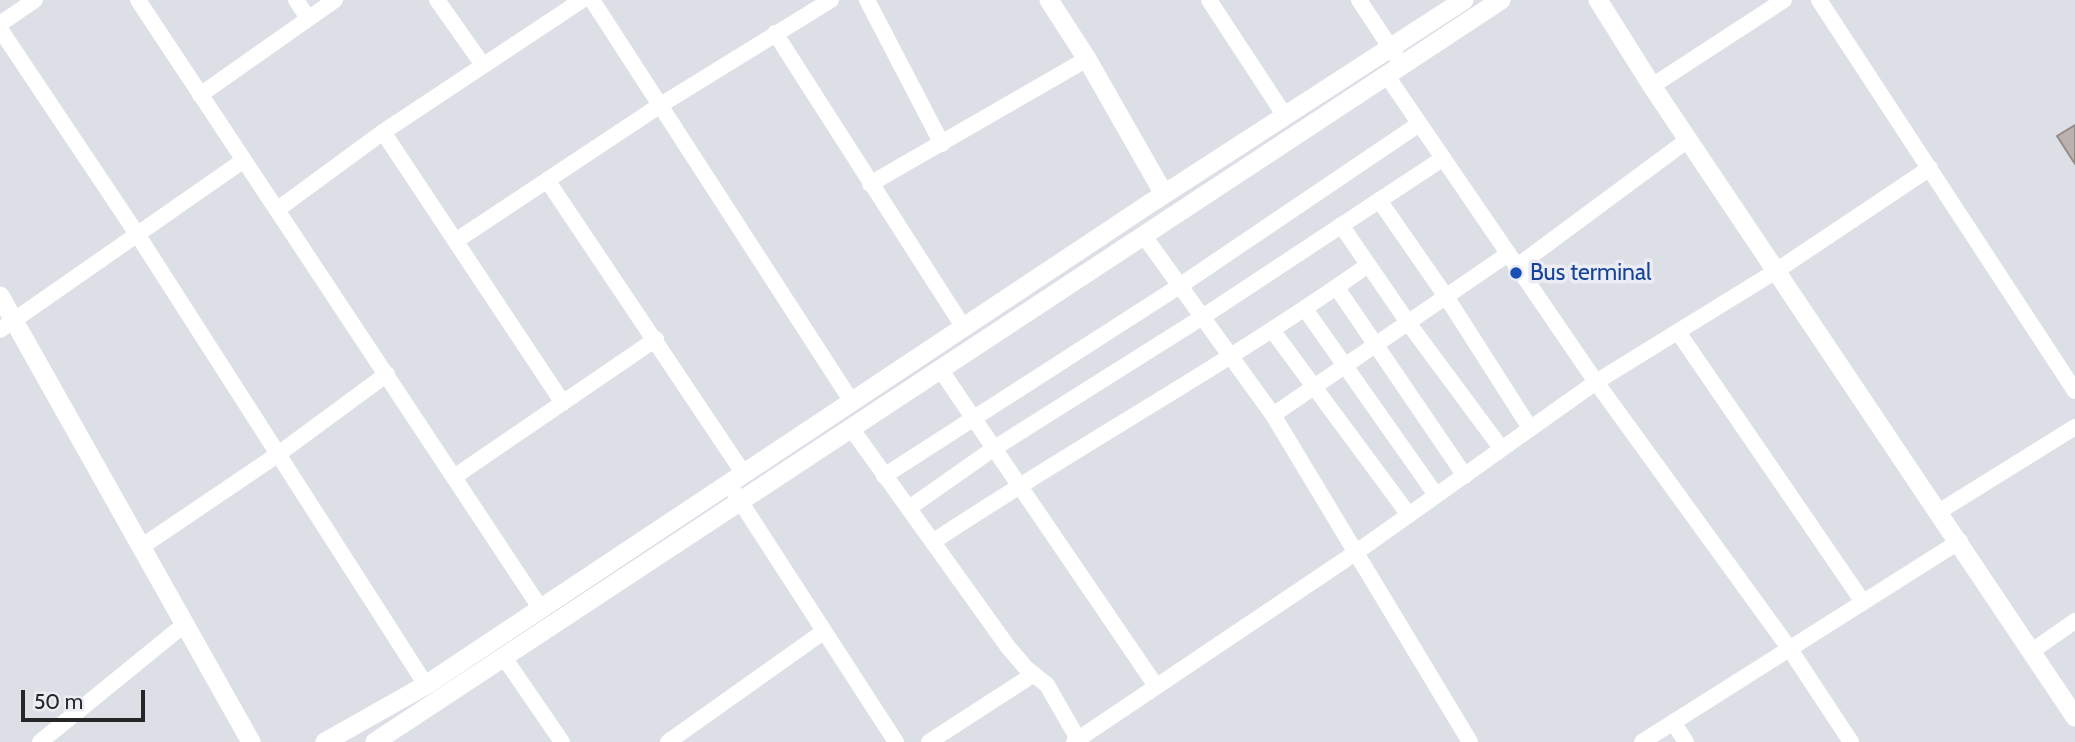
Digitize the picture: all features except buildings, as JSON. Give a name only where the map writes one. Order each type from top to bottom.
[{"type":"street","points":[[35,0],[0,27],[137,234],[426,685]]},
{"type":"street","points":[[138,0],[541,610]]},
{"type":"street","points":[[296,0],[309,18]]},
{"type":"street","points":[[200,95],[335,0]]},
{"type":"street","points":[[437,0],[482,65]]},
{"type":"street","points":[[278,209],[383,131],[582,0]]},
{"type":"street","points":[[592,0],[852,402]]},
{"type":"street","points":[[457,240],[659,106],[831,0]]},
{"type":"street","points":[[867,0],[942,144]]},
{"type":"street","points":[[1049,0],[1087,59],[1157,199],[1162,224]]},
{"type":"street","points":[[1209,0],[1285,116]]},
{"type":"street","points":[[1359,0],[1391,49],[1395,71],[1419,124],[1442,159],[1596,382],[1789,648],[1851,742]]},
{"type":"street","points":[[325,742],[426,685],[1157,199],[1464,0]]},
{"type":"street","points":[[375,742],[1502,0]]},
{"type":"street","points":[[1598,0],[1651,86],[1960,541],[2075,716]]},
{"type":"street","points":[[1651,86],[1784,0]]},
{"type":"street","points":[[1819,0],[2075,391]]},
{"type":"street","points":[[775,33],[964,328]]},
{"type":"street","points":[[870,184],[1087,59]]},
{"type":"street","points":[[884,476],[1181,285],[1419,124]]},
{"type":"street","points":[[383,131],[564,403]]},
{"type":"street","points":[[1273,415],[1447,298],[1512,261],[1689,139]]},
{"type":"street","points":[[909,508],[993,449],[1204,316],[1442,159]]},
{"type":"street","points":[[7,325],[244,160]]},
{"type":"street","points":[[851,428],[1008,647],[1058,701],[1076,740],[1409,516],[1596,382],[1776,271],[1930,168]]},
{"type":"street","points":[[547,180],[656,339],[736,479],[740,502],[896,742]]},
{"type":"street","points":[[1379,200],[1447,298],[1530,428]]},
{"type":"street","points":[[1341,225],[1409,324],[1501,448]]},
{"type":"street","points":[[1144,236],[1273,415],[1470,742]]},
{"type":"street","points":[[934,541],[1019,484],[1305,310],[1368,265]]},
{"type":"street","points":[[1337,288],[1465,476]]},
{"type":"street","points":[[0,296],[7,325],[141,547],[251,742]]},
{"type":"street","points":[[1305,310],[1436,495]]},
{"type":"street","points":[[1272,330],[1409,516]]},
{"type":"street","points":[[1678,332],[1863,602]]},
{"type":"street","points":[[454,477],[656,339]]},
{"type":"street","points":[[940,369],[1156,686]]},
{"type":"street","points":[[141,547],[277,454],[387,374]]},
{"type":"street","points":[[1940,512],[2075,427]]},
{"type":"street","points":[[1642,742],[1960,541]]},
{"type":"street","points":[[2032,651],[2075,621]]},
{"type":"street","points":[[40,742],[185,624]]},
{"type":"street","points":[[668,742],[691,736],[823,632]]},
{"type":"street","points":[[503,656],[562,742]]},
{"type":"street","points":[[929,742],[1034,674]]},
{"type":"street","points":[[1673,722],[1686,742]]},
{"type":"place","name":"Bus terminal","points":[[1516,273]]}]
